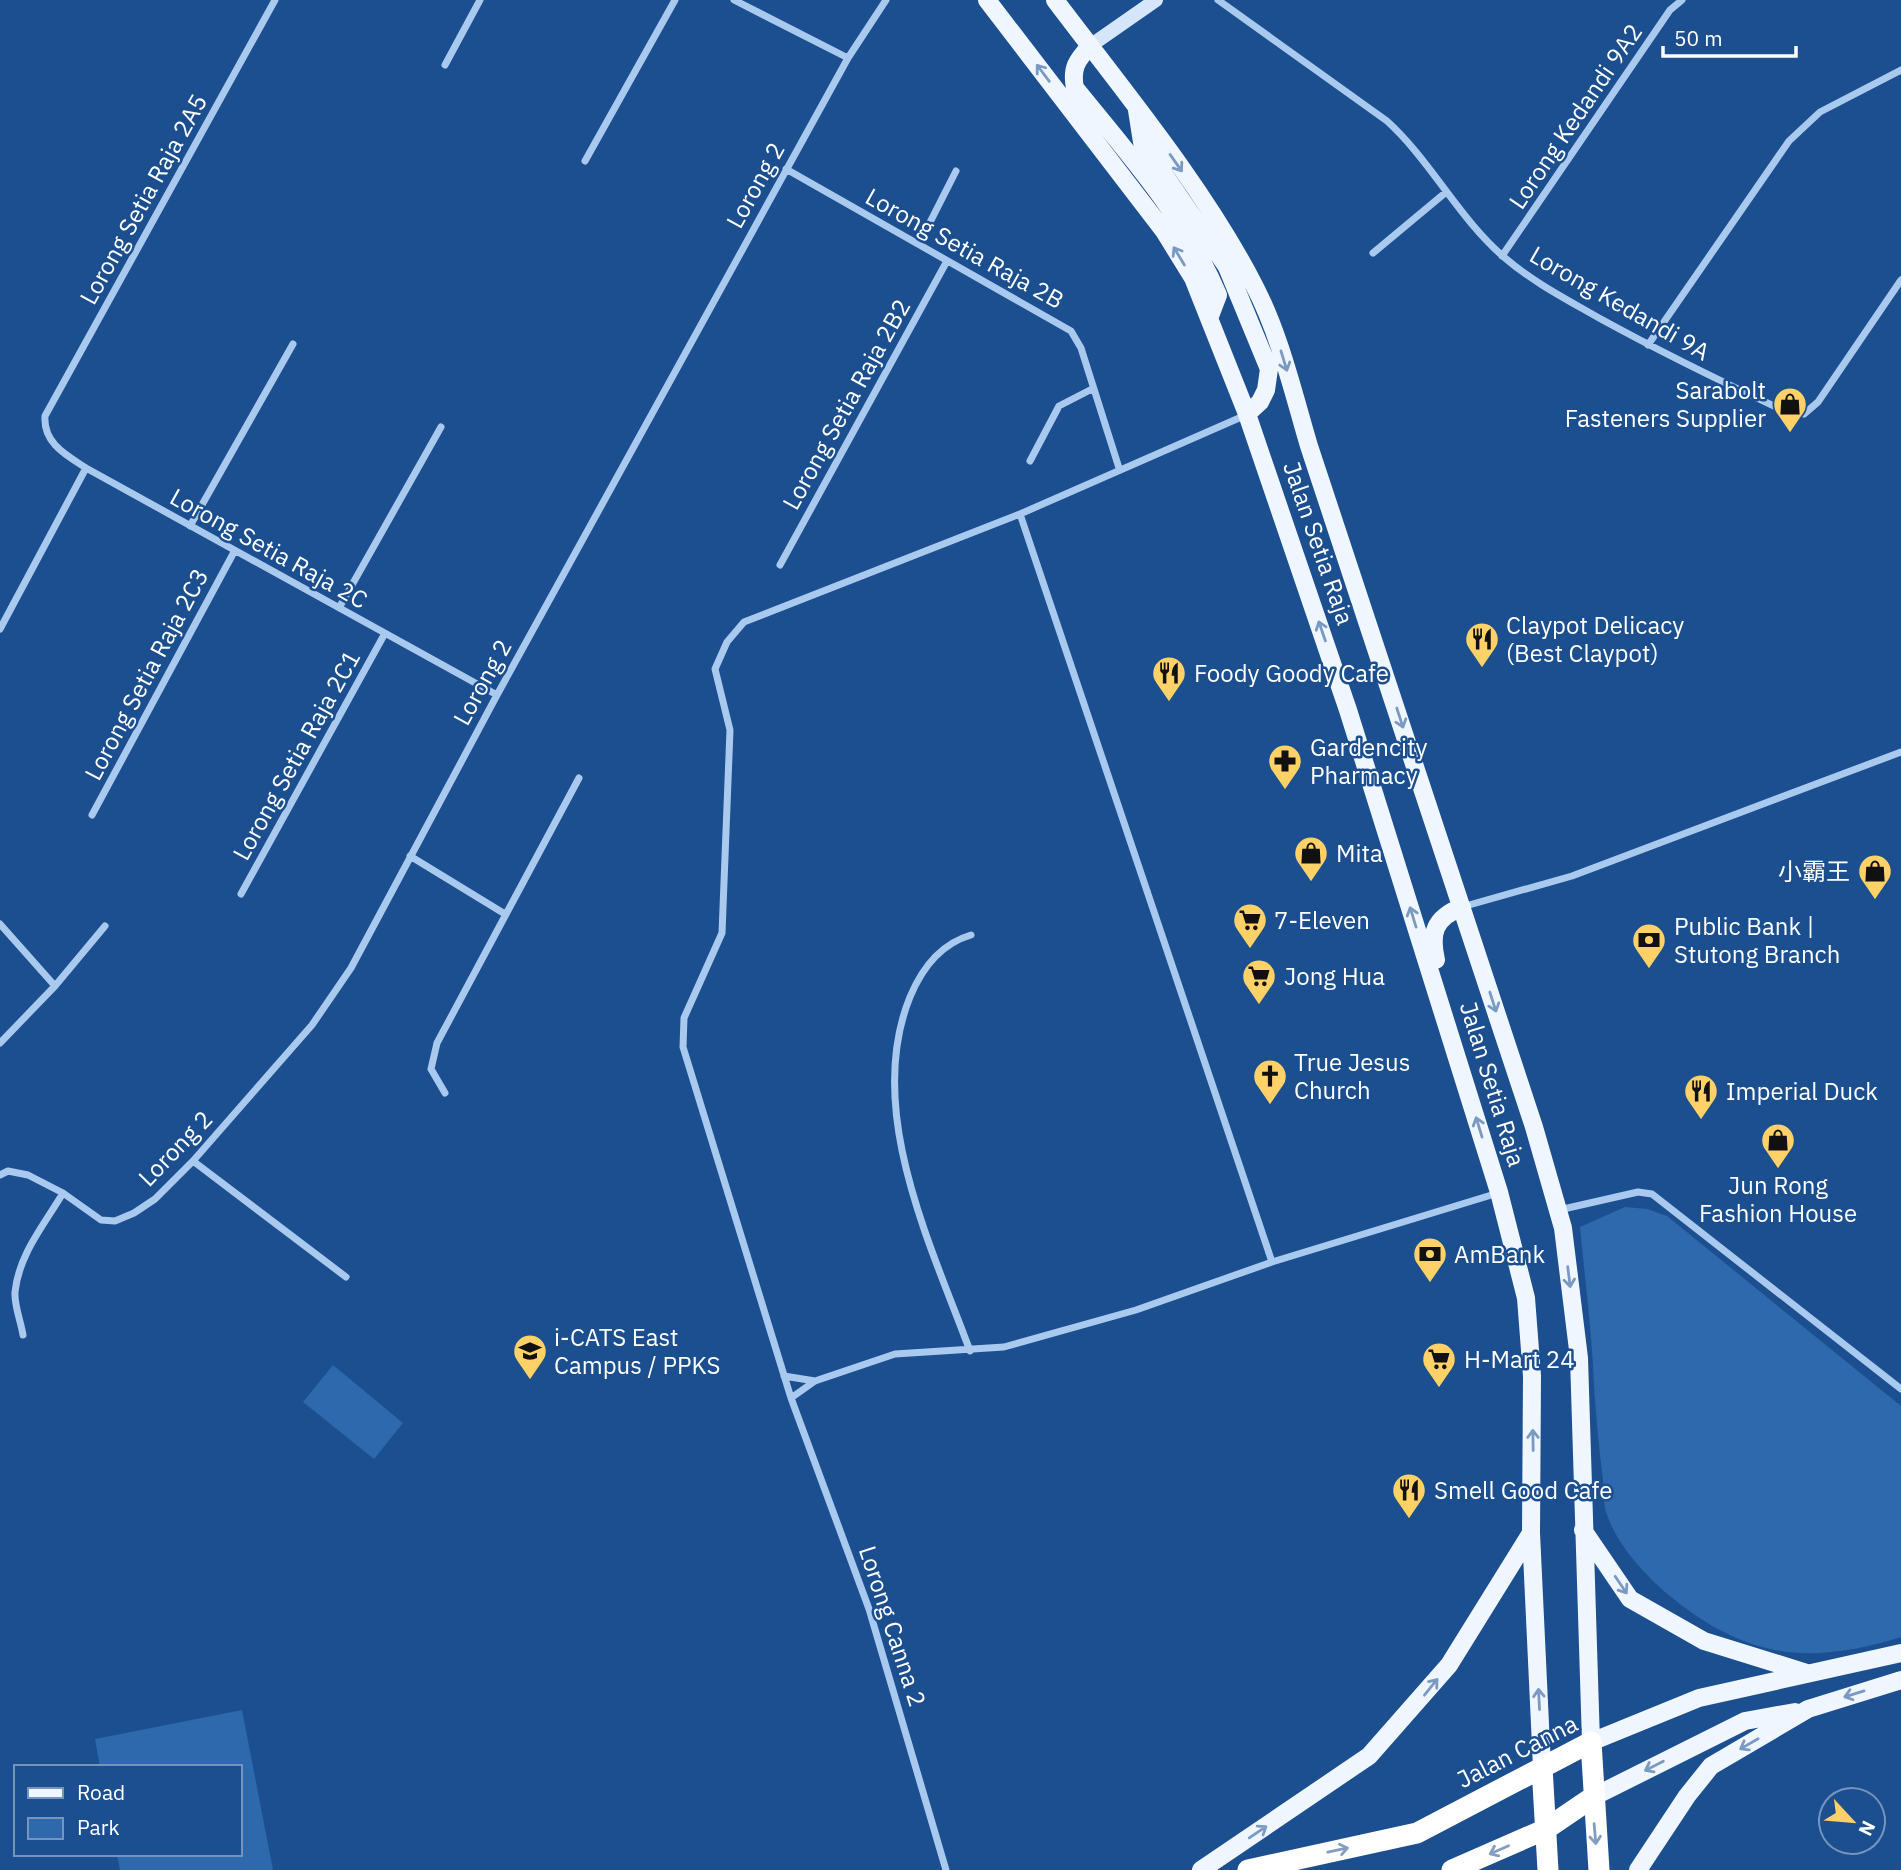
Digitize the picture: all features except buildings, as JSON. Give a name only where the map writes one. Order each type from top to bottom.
[{"type":"highway","name":"Jalan Canna","points":[[1248,1870],[1417,1833],[1591,1742]]},
{"type":"highway","points":[[1591,1742],[1599,1870]]},
{"type":"highway","points":[[1542,1767],[1548,1870]]},
{"type":"highway","points":[[1452,1870],[1546,1829],[1593,1797]]},
{"type":"main road","name":"Jalan Setia Raja","points":[[987,0],[1164,231],[1193,278],[1247,414],[1341,686],[1499,1192],[1526,1298],[1532,1376],[1531,1533],[1542,1767]]},
{"type":"main road","name":"Jalan Setia Raja","points":[[1055,0],[1137,107],[1195,190],[1254,285],[1280,347],[1309,446],[1534,1127],[1563,1228],[1579,1358],[1582,1529],[1591,1742]]},
{"type":"main road","points":[[1090,46],[1077,60],[1072,73],[1074,88],[1142,170],[1204,262],[1217,295],[1210,316]]},
{"type":"main road","points":[[1137,107],[1142,142],[1227,267],[1269,369],[1266,390],[1260,402],[1247,414]]},
{"type":"main road","points":[[1448,1029],[1432,930],[1440,919],[1462,907]]},
{"type":"main road","points":[[1582,1529],[1630,1599],[1704,1641],[1810,1674]]},
{"type":"main road","points":[[1201,1870],[1369,1756],[1449,1665],[1531,1533]]},
{"type":"main road","name":"Jalan Canna","points":[[1591,1742],[1699,1698],[1901,1653]]},
{"type":"main road","points":[[1593,1797],[1745,1720],[1808,1709],[1901,1680]]},
{"type":"main road","points":[[1638,1870],[1655,1841],[1711,1766],[1808,1709]]},
{"type":"street","name":"Lorong Setia Raja 2A5","points":[[45,416],[275,0]]},
{"type":"street","points":[[446,65],[481,0]]},
{"type":"street","points":[[585,161],[675,0]]},
{"type":"street","points":[[734,0],[848,58]]},
{"type":"street","name":"Lorong 2","points":[[0,1175],[8,1171],[28,1175],[63,1193],[101,1220],[115,1220],[155,1199],[193,1161],[312,1026],[331,999],[848,58],[886,0]]},
{"type":"street","points":[[1090,46],[1156,0]]},
{"type":"street","name":"Lorong Kedandi 9A","points":[[1218,0],[1387,121],[1405,138],[1445,193],[1502,256],[1535,282],[1648,345],[1789,413],[1804,414],[1818,402],[1901,280]]},
{"type":"street","name":"Lorong Kedandi 9A2","points":[[1502,256],[1670,10],[1682,0]]},
{"type":"street","points":[[1648,345],[1789,141],[1820,112],[1901,70]]},
{"type":"street","name":"Lorong Setia Raja 2B","points":[[786,169],[1071,331],[1081,348],[1119,468]]},
{"type":"street","points":[[919,244],[956,171]]},
{"type":"street","points":[[1373,253],[1445,193]]},
{"type":"street","name":"Lorong Setia Raja 2B2","points":[[780,565],[947,261]]},
{"type":"street","points":[[190,526],[293,344]]},
{"type":"street","points":[[1030,461],[1059,406],[1093,389]]},
{"type":"street","name":"Lorong Canna 2","points":[[946,1870],[869,1609],[791,1398],[683,1047],[684,1018],[723,933],[730,730],[715,669],[727,642],[744,622],[1020,514],[1119,468],[1247,414]]},
{"type":"street","name":"Lorong Setia Raja 2C","points":[[45,416],[44,425],[53,444],[86,468],[384,635],[497,695]]},
{"type":"street","points":[[339,608],[441,427]]},
{"type":"street","points":[[0,629],[86,468]]},
{"type":"street","points":[[1020,514],[1272,1262]]},
{"type":"street","name":"Lorong Setia Raja 2C3","points":[[92,815],[234,552]]},
{"type":"street","name":"Lorong Setia Raja 2C1","points":[[242,894],[384,635]]},
{"type":"street","points":[[1462,907],[1572,876],[1901,752]]},
{"type":"street","points":[[445,1093],[431,1069],[437,1043],[579,778]]},
{"type":"street","points":[[410,856],[505,914]]},
{"type":"street","points":[[0,924],[55,986]]},
{"type":"street","points":[[0,1043],[55,986],[105,926]]},
{"type":"street","points":[[970,1351],[927,1237],[897,1125],[894,1086],[897,1043],[905,1010],[920,974],[954,940],[971,935]]},
{"type":"street","points":[[193,1161],[346,1277]]},
{"type":"street","points":[[791,1398],[815,1381],[895,1354],[1004,1347],[1136,1311],[1272,1262],[1499,1192]]},
{"type":"street","points":[[1558,1210],[1638,1192],[1652,1194],[1901,1389]]},
{"type":"street","points":[[23,1335],[15,1293],[22,1268],[30,1245],[63,1193]]},
{"type":"street","points":[[784,1376],[815,1381]]},
{"type":"green space","points":[[1625,1207],[1647,1209],[1667,1216],[1901,1406],[1901,1637],[1835,1652],[1776,1650],[1748,1643],[1693,1614],[1665,1592],[1638,1566],[1616,1535],[1604,1504],[1580,1227]]},
{"type":"green space","points":[[333,1365],[403,1423],[374,1459],[303,1402]]},
{"type":"green space","points":[[242,1710],[273,1870],[120,1870],[117,1856],[242,1856],[242,1765],[100,1765],[95,1739]]},
{"type":"place","name":"Sarabolt Fasteners Supplier","points":[[1790,434]]},
{"type":"place","name":"Claypot Delicacy (Best Claypot)","points":[[1482,669]]},
{"type":"place","name":"Foody Goody Cafe","points":[[1169,703]]},
{"type":"place","name":"Gardencity Pharmacy","points":[[1285,791]]},
{"type":"place","name":"Mita","points":[[1311,883]]},
{"type":"place","name":"小霸王","points":[[1875,901]]},
{"type":"place","name":"7-Eleven","points":[[1250,950]]},
{"type":"place","name":"Public Bank | Stutong Branch","points":[[1649,970]]},
{"type":"place","name":"Jong Hua","points":[[1259,1006]]},
{"type":"place","name":"True Jesus Church","points":[[1270,1106]]},
{"type":"place","name":"Imperial Duck","points":[[1701,1121]]},
{"type":"place","name":"Jun Rong Fashion House","points":[[1778,1170]]},
{"type":"place","name":"AmBank","points":[[1430,1284]]},
{"type":"place","name":"i-CATS East Campus / PPKS","points":[[530,1381]]},
{"type":"place","name":"H-Mart 24","points":[[1439,1389]]},
{"type":"place","name":"Smell Good Cafe","points":[[1409,1520]]}]
